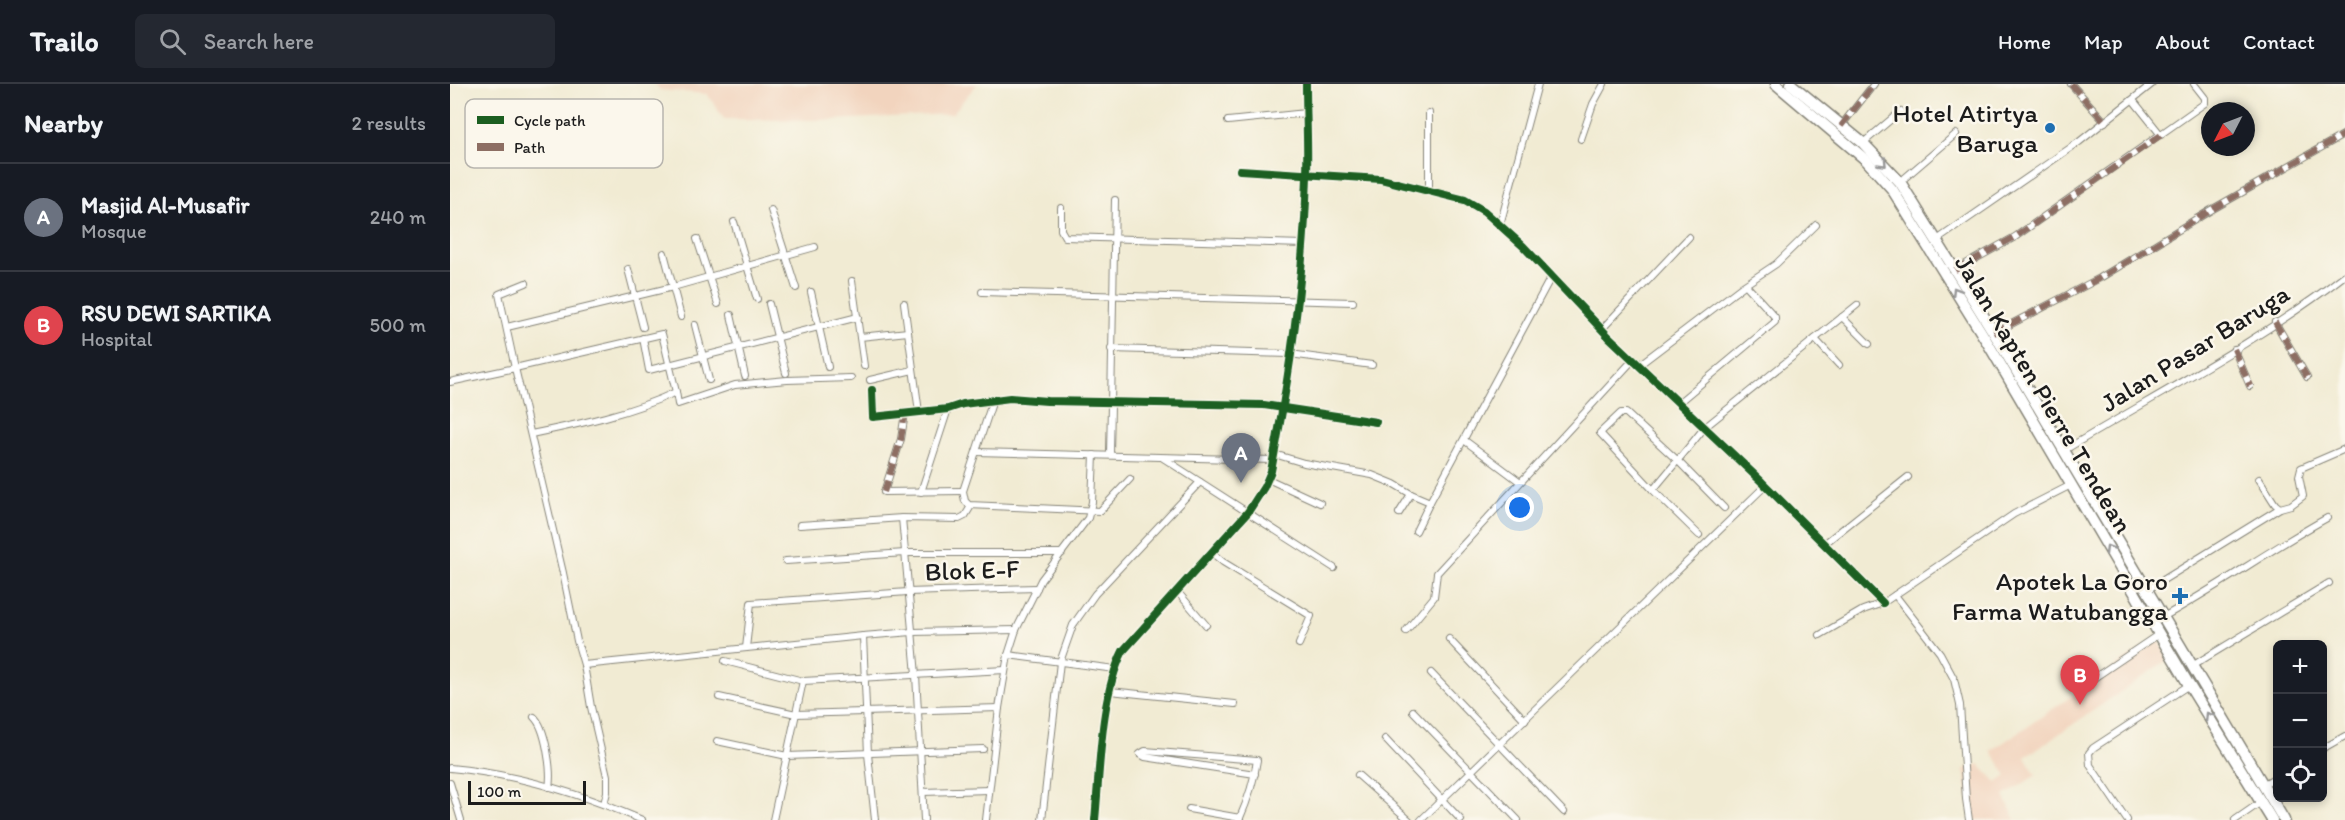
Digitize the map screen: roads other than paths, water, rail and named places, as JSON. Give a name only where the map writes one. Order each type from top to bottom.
[{"type":"highway","name":"Jalan Kapten Pierre Tendean","points":[[1776,84],[1866,160],[1892,189],[2147,590],[2258,787],[2261,802],[2272,820]]},
{"type":"highway","name":"Jalan Kapten Pierre Tendean","points":[[1791,84],[1863,143],[1900,182],[1994,333],[2059,454],[2071,485],[2189,685],[2258,787],[2284,820]]},
{"type":"street","points":[[1095,820],[1102,741],[1115,669],[1128,644],[1248,512],[1269,479],[1290,354],[1303,244],[1307,174],[1306,84]]},
{"type":"street","points":[[1500,225],[1538,84]]},
{"type":"street","points":[[1581,139],[1593,104],[1604,84]]},
{"type":"street","points":[[1841,126],[1874,84]]},
{"type":"street","points":[[2071,84],[2105,122]]},
{"type":"street","points":[[1937,240],[2036,174],[2152,84]]},
{"type":"street","points":[[1954,270],[2014,237],[2205,103],[2205,98],[2193,84]]},
{"type":"street","points":[[2133,100],[2161,135]]},
{"type":"street","points":[[1863,143],[1901,111]]},
{"type":"street","points":[[1228,121],[1306,113]]},
{"type":"street","points":[[1429,113],[1429,190]]},
{"type":"street","points":[[1900,182],[1956,134]]},
{"type":"street","points":[[1994,333],[2100,278],[2211,210],[2345,134]]},
{"type":"street","points":[[1240,170],[1381,179],[1471,202],[1523,246],[1632,360],[1765,486],[1883,603]]},
{"type":"street","points":[[1110,455],[1115,200]]},
{"type":"street","points":[[1061,208],[1061,230],[1065,237],[1303,244]]},
{"type":"street","points":[[771,210],[796,288]]},
{"type":"street","points":[[734,222],[757,299]]},
{"type":"street","points":[[1639,365],[1776,264],[1816,225]]},
{"type":"street","points":[[1602,330],[1689,237]]},
{"type":"street","points":[[697,239],[718,304]]},
{"type":"street","points":[[507,327],[673,287],[815,247]]},
{"type":"street","points":[[664,253],[681,317]]},
{"type":"street","points":[[628,269],[643,327]]},
{"type":"street","name":"Jalan Pasar Baruga","points":[[2059,454],[2234,349],[2345,274]]},
{"type":"street","points":[[1416,531],[1551,277]]},
{"type":"street","points":[[852,281],[864,366]]},
{"type":"street","points":[[526,283],[499,294],[584,665],[607,776],[604,804]]},
{"type":"street","points":[[1678,403],[1775,321],[1775,317],[1746,285]]},
{"type":"street","points":[[811,292],[828,367]]},
{"type":"street","points":[[982,292],[1353,302]]},
{"type":"street","points":[[904,303],[919,412]]},
{"type":"street","points":[[769,304],[786,373]]},
{"type":"street","points":[[1653,490],[1704,428],[1857,305]]},
{"type":"street","points":[[731,315],[745,376]]},
{"type":"street","points":[[643,339],[649,370],[858,317]]},
{"type":"street","points":[[1842,317],[1869,344]]},
{"type":"street","points":[[2276,322],[2307,377]]},
{"type":"street","points":[[695,325],[709,380]]},
{"type":"street","points":[[860,337],[908,332]]},
{"type":"street","points":[[450,382],[662,334],[678,404],[735,385],[787,380],[851,378]]},
{"type":"street","points":[[1815,339],[1839,365]]},
{"type":"street","points":[[1111,349],[1290,354],[1372,365]]},
{"type":"street","points":[[2234,349],[2250,386]]},
{"type":"street","points":[[1406,631],[1434,597],[1437,573],[1632,360]]},
{"type":"street","points":[[870,380],[913,370]]},
{"type":"street","points":[[872,390],[873,417],[948,409],[963,404],[1010,398],[1047,401],[1281,406],[1376,422]]},
{"type":"street","points":[[531,434],[626,411],[676,392]]},
{"type":"street","points":[[993,400],[963,491],[964,501],[971,506],[1090,511],[1103,509],[1130,479]]},
{"type":"street","points":[[921,492],[948,409]]},
{"type":"street","points":[[905,413],[901,439],[884,492],[963,491]]},
{"type":"street","points":[[1699,535],[1601,435],[1602,431],[1621,413],[1626,413],[1724,508]]},
{"type":"street","points":[[1464,440],[1519,482]]},
{"type":"street","points":[[2147,590],[2280,508],[2291,505],[2303,496],[2299,476],[2301,468],[2345,449]]},
{"type":"street","points":[[976,452],[1163,458],[1274,457],[1372,475],[1430,502]]},
{"type":"street","points":[[986,820],[999,708],[1008,655],[1016,630],[1037,588],[1084,524],[1090,511],[1094,455]]},
{"type":"street","points":[[1163,458],[1334,568]]},
{"type":"street","points":[[1824,544],[1908,477]]},
{"type":"street","points":[[1269,479],[1320,503]]},
{"type":"street","points":[[2259,479],[2280,508]]},
{"type":"street","points":[[1042,820],[1060,662],[1068,636],[1081,611],[1200,482]]},
{"type":"street","points":[[1820,635],[1863,610],[1883,603],[2014,514],[2071,485]]},
{"type":"street","points":[[1421,820],[1765,486]]},
{"type":"street","points":[[1399,513],[1411,494]]},
{"type":"street","points":[[800,525],[902,518],[959,519],[965,516],[971,506]]},
{"type":"street","points":[[902,518],[918,709],[924,820]]},
{"type":"street","points":[[2163,617],[2210,590],[2275,547],[2327,518]]},
{"type":"street","points":[[1211,552],[1311,616],[1299,644]]},
{"type":"street","points":[[786,561],[905,553],[1062,553]]},
{"type":"street","points":[[2191,666],[2329,583]]},
{"type":"street","name":"Blok E-F","points":[[746,648],[751,603],[908,592],[1037,588]]},
{"type":"street","points":[[1176,590],[1206,625]]},
{"type":"street","points":[[1895,595],[1940,653],[1954,679],[1960,705],[1969,820]]},
{"type":"street","points":[[584,665],[912,632],[1016,630]]},
{"type":"street","points":[[2094,678],[2159,634]]},
{"type":"street","points":[[863,636],[868,754],[875,820]]},
{"type":"street","points":[[1449,639],[1525,720]]},
{"type":"street","points":[[1008,655],[1115,669]]},
{"type":"street","points":[[725,661],[803,681],[1005,670]]},
{"type":"street","points":[[1431,673],[1501,744],[1563,812]]},
{"type":"street","points":[[773,820],[803,681]]},
{"type":"street","points":[[2127,820],[2090,765],[2089,753],[2093,748],[2189,685]]},
{"type":"street","points":[[1110,692],[1234,704]]},
{"type":"street","points":[[719,697],[796,714],[999,708]]},
{"type":"street","points":[[1413,711],[1518,820]]},
{"type":"street","points":[[534,717],[543,735],[551,775],[549,787]]},
{"type":"street","points":[[2324,748],[2345,736]]},
{"type":"street","points":[[1385,739],[1461,820]]},
{"type":"street","points":[[717,741],[787,756],[982,749]]},
{"type":"street","points":[[1189,809],[1240,819],[1248,800],[1255,774],[1257,760],[1145,751],[1140,754],[1145,758],[1255,774]]},
{"type":"street","points":[[450,768],[484,771],[549,787],[604,804],[642,820]]},
{"type":"street","points":[[1358,775],[1409,820]]},
{"type":"street","points":[[2258,787],[2273,778]]},
{"type":"street","points":[[450,783],[461,820]]},
{"type":"street","points":[[923,792],[989,790]]},
{"type":"street","points":[[2235,820],[2261,802]]},
{"type":"place","name":"Hotel Atirtya Baruga","points":[[2050,128]]},
{"type":"place","name":"Masjid Al-Musafir","points":[[1241,483]]},
{"type":"place","name":"Apotek La Goro Farma Watubangga","points":[[2180,596]]},
{"type":"place","name":"RSU DEWI SARTIKA","points":[[2080,705]]}]
